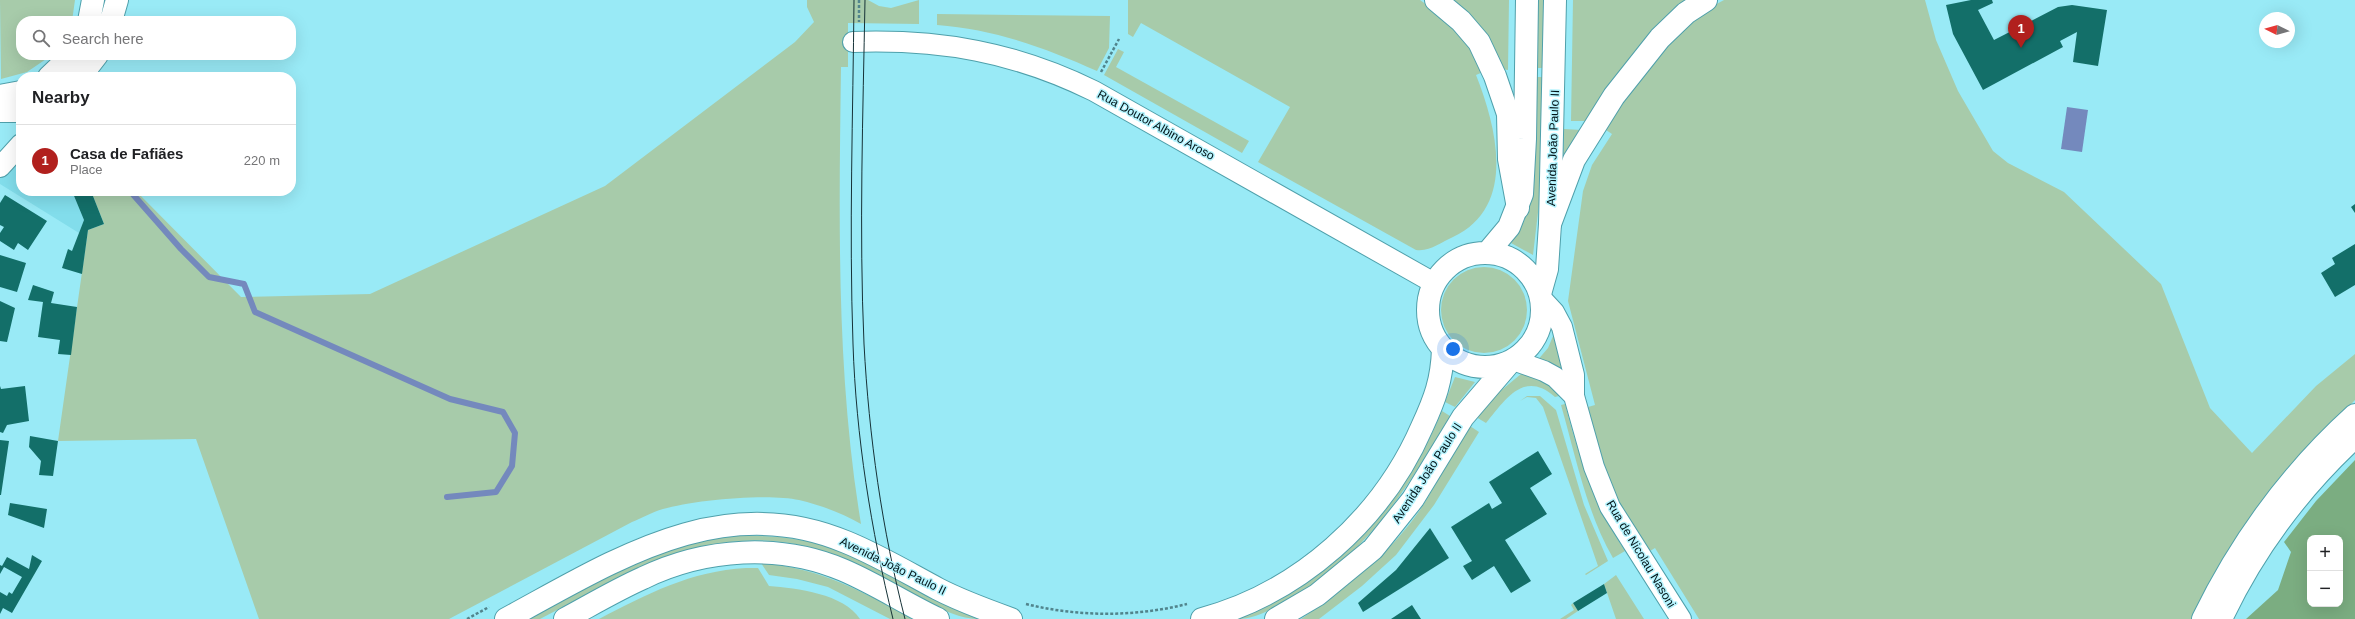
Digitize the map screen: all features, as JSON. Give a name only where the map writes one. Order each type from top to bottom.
[{"type":"main road","points":[[90,16],[94,0]]},
{"type":"main road","points":[[112,16],[117,0]]},
{"type":"main road","points":[[1436,0],[1461,20],[1480,42],[1495,76],[1508,114],[1509,159],[1518,208]]},
{"type":"main road","points":[[1488,252],[1509,227],[1518,208],[1522,194],[1527,0]]},
{"type":"main road","name":"Avenida João Paulo II","points":[[1540,296],[1547,269],[1550,224],[1555,0]]},
{"type":"main road","points":[[1550,224],[1574,160],[1614,96],[1660,38],[1686,13],[1706,0]]},
{"type":"main road","points":[[54,72],[67,60]]},
{"type":"main road","points":[[84,72],[93,60]]},
{"type":"main road","points":[[0,96],[16,93]]},
{"type":"main road","points":[[0,111],[16,111]]},
{"type":"main road","points":[[1488,252],[1506,256],[1521,265],[1533,278],[1540,296],[1542,318],[1535,337],[1523,353],[1512,360],[1495,366],[1479,367],[1463,363],[1443,349],[1433,334],[1428,318],[1428,300],[1434,283],[1445,268],[1453,262],[1470,254],[1488,252]]},
{"type":"main road","name":"Avenida João Paulo II","points":[[1197,611],[1244,604],[1279,586],[1318,561],[1362,520],[1387,488],[1416,441],[1438,390],[1443,349]]},
{"type":"main road","name":"Avenida João Paulo II","points":[[1276,619],[1317,595],[1373,549],[1413,499],[1464,417],[1512,360]]},
{"type":"main road","points":[[2203,619],[2231,566],[2263,517],[2299,471],[2355,415]]},
{"type":"main road","points":[[2221,619],[2245,574],[2290,508],[2326,465],[2355,438]]},
{"type":"main road","name":"Avenida João Paulo II","points":[[499,612],[655,543],[711,528],[751,525],[790,527],[833,537],[864,550],[957,598],[1017,611]]},
{"type":"main road","points":[[565,619],[643,578],[664,569],[703,557],[757,552],[774,552],[810,559],[837,568],[938,619]]},
{"type":"street","name":"Rua Doutor Albino Aroso","points":[[853,42],[928,43],[978,49],[1017,59],[1061,74],[1101,94],[1434,283]]},
{"type":"street","points":[[0,167],[16,149]]},
{"type":"street","name":"Rua de Nicolau Nasoni","points":[[1540,296],[1554,312],[1562,327],[1574,375],[1574,396],[1594,467],[1610,507],[1681,619]]},
{"type":"street","points":[[1512,360],[1544,371],[1555,378],[1574,396]]},
{"type":"path","points":[[859,0],[859,23]]},
{"type":"path","points":[[1101,73],[1119,39]]},
{"type":"path","points":[[1017,611],[1045,609],[1120,614],[1197,611]]},
{"type":"path","points":[[467,619],[499,612]]},
{"type":"shaded area","points":[[2067,107],[2088,110],[2082,152],[2061,149]]},
{"type":"shaded area","points":[[16,153],[16,194],[0,184],[0,170]]},
{"type":"shaded area","points":[[19,196],[74,196],[84,220],[79,233]]},
{"type":"green space","points":[[0,0],[75,0],[73,16],[16,16],[16,60],[45,60],[27,72],[16,72],[16,75],[1,79]]},
{"type":"green space","points":[[807,0],[868,0],[879,6],[891,8],[919,0],[919,24],[848,23],[848,67],[841,67],[840,239],[843,353],[853,467],[861,524],[839,513],[799,500],[751,497],[711,500],[676,506],[651,513],[449,619],[259,619],[196,439],[58,441],[88,230],[104,224],[93,196],[141,196],[241,297],[370,294],[605,186],[795,42],[814,22],[807,7]]},
{"type":"green space","points":[[1128,0],[1420,0],[1441,15],[1467,42],[1483,72],[1476,75],[1490,118],[1495,142],[1496,165],[1494,187],[1487,206],[1473,224],[1453,237],[1426,250],[1416,250],[1258,162],[1290,107],[1141,23],[1133,37],[1128,34]]},
{"type":"green space","points":[[1449,0],[1509,0],[1508,70],[1501,69]]},
{"type":"green space","points":[[1538,0],[1545,0],[1544,68],[1537,68]]},
{"type":"green space","points":[[1573,0],[1687,0],[1587,121],[1571,121]]},
{"type":"green space","points":[[1724,0],[1925,0],[1936,40],[1958,91],[1993,151],[2008,163],[2064,192],[2161,284],[2210,408],[2252,453],[2316,386],[2355,354],[2355,400],[2279,478],[2232,547],[2192,619],[1699,619],[1655,548],[1650,551],[1631,523],[1610,483],[1588,407],[1595,405],[1568,301],[1583,191],[1592,165],[1612,134],[1603,128],[1628,92],[1656,56],[1671,40],[1687,24]]},
{"type":"green space","points":[[937,14],[1110,16],[1109,48],[1097,71],[1039,47],[999,35],[958,27],[937,25]]},
{"type":"green space","points":[[1118,49],[1124,52],[1116,67],[1249,141],[1242,153],[1104,75]]},
{"type":"green space","points":[[1537,77],[1544,77],[1541,187],[1533,255],[1511,243],[1524,221],[1534,188]]},
{"type":"green space","points":[[1564,129],[1582,130],[1563,158]]},
{"type":"green space","points":[[1484,267],[1500,270],[1508,274],[1520,286],[1524,294],[1527,310],[1524,326],[1520,334],[1508,346],[1500,350],[1484,353],[1468,350],[1460,346],[1448,334],[1444,326],[1441,310],[1444,294],[1448,286],[1460,274],[1468,270]]},
{"type":"green space","points":[[1556,329],[1569,383],[1536,362],[1548,348]]},
{"type":"green space","points":[[1521,374],[1538,376],[1563,395],[1555,397],[1544,389],[1534,386],[1525,387],[1508,397],[1486,423],[1476,417],[1498,393]]},
{"type":"green space","points":[[1455,377],[1475,382],[1455,407],[1445,402]]},
{"type":"green space","points":[[1527,396],[1540,396],[1556,410],[1584,505],[1608,561],[1586,575],[1585,574],[1598,566],[1543,407],[1536,398],[1527,397],[1520,401]]},
{"type":"green space","points":[[1565,404],[1582,462],[1596,498],[1625,551],[1613,558],[1596,522],[1582,483],[1561,405]]},
{"type":"green space","points":[[1442,411],[1450,416],[1401,494],[1365,539],[1344,560],[1320,579],[1293,597],[1259,615],[1237,619],[1272,602],[1304,582],[1334,560],[1360,536],[1385,509],[1406,479],[1425,447]]},
{"type":"green space","points":[[1470,426],[1479,432],[1434,505],[1396,555],[1362,586],[1319,619],[1301,619],[1350,583],[1395,542],[1420,510]]},
{"type":"green space","points":[[2355,460],[2355,619],[2246,619],[2278,590],[2291,552],[2284,542],[2316,501]]},
{"type":"green space","points":[[735,536],[787,538],[838,550],[856,557],[942,603],[978,619],[965,617],[937,607],[869,570],[823,551],[779,542],[738,541],[699,548],[660,560],[621,577],[540,619],[529,619],[612,575],[654,555],[699,541]]},
{"type":"green space","points":[[761,563],[803,570],[840,582],[912,619],[890,619],[828,587],[797,579],[769,575]]},
{"type":"green space","points":[[746,568],[758,568],[769,586],[793,588],[832,598],[853,610],[860,619],[599,619],[670,585],[707,574]]},
{"type":"green space","points":[[1616,575],[1644,619],[1616,619],[1604,584]]},
{"type":"green space","points":[[1573,603],[1578,611],[1566,619],[1560,619],[1574,610],[1571,605]]},
{"type":"building","points":[[1971,0],[1992,0],[1993,3],[1978,10],[1994,40],[2058,7],[2072,5],[2107,10],[2098,66],[2073,62],[2077,32],[2060,41],[2063,47],[1983,90],[1953,34],[1946,5]]},
{"type":"building","points":[[5,195],[47,221],[28,250],[18,243],[14,250],[0,241],[0,233],[4,227],[0,225],[0,203]]},
{"type":"building","points":[[74,196],[93,196],[104,224],[88,230],[82,274],[62,268],[68,249],[72,251],[84,220]]},
{"type":"building","points":[[2355,204],[2355,213],[2351,207]]},
{"type":"building","points":[[2355,244],[2355,285],[2335,297],[2321,273],[2335,264],[2332,258]]},
{"type":"building","points":[[0,255],[26,263],[17,292],[0,287]]},
{"type":"building","points":[[33,285],[54,292],[51,303],[77,307],[71,355],[58,354],[60,340],[38,337],[43,302],[28,300]]},
{"type":"building","points":[[0,301],[15,308],[7,342],[0,341]]},
{"type":"building","points":[[0,386],[1,389],[25,386],[29,421],[7,425],[3,433],[0,432]]},
{"type":"building","points":[[30,436],[58,441],[53,476],[39,475],[41,461],[29,447]]},
{"type":"building","points":[[0,440],[9,441],[1,495],[0,495]]},
{"type":"building","points":[[1538,451],[1552,474],[1530,488],[1547,514],[1505,540],[1531,581],[1511,593],[1494,566],[1472,580],[1463,566],[1472,561],[1451,527],[1489,503],[1492,509],[1502,503],[1489,482]]},
{"type":"building","points":[[10,503],[47,509],[44,528],[8,515]]},
{"type":"building","points":[[1430,528],[1449,558],[1363,612],[1358,603],[1396,570]]},
{"type":"building","points":[[32,555],[42,561],[12,613],[3,608],[0,614],[0,592],[7,596],[9,592],[12,594],[22,577],[4,567],[0,574],[0,565],[2,566],[7,557],[29,569]]},
{"type":"building","points":[[1604,584],[1607,593],[1578,611],[1573,603]]},
{"type":"building","points":[[1412,605],[1421,619],[1391,619]]},
{"type":"waterway","points":[[134,196],[181,249],[209,277],[244,284],[255,312],[450,399],[503,412],[515,433],[512,466],[496,492],[447,497]]},
{"type":"tram line","points":[[854,0],[851,258],[853,344],[857,413],[871,517],[893,619]]},
{"type":"tram line","points":[[865,0],[862,215],[866,379],[873,448],[883,517],[905,619]]},
{"type":"place","name":"Casa de Fafiães","points":[[2021,48]]}]
